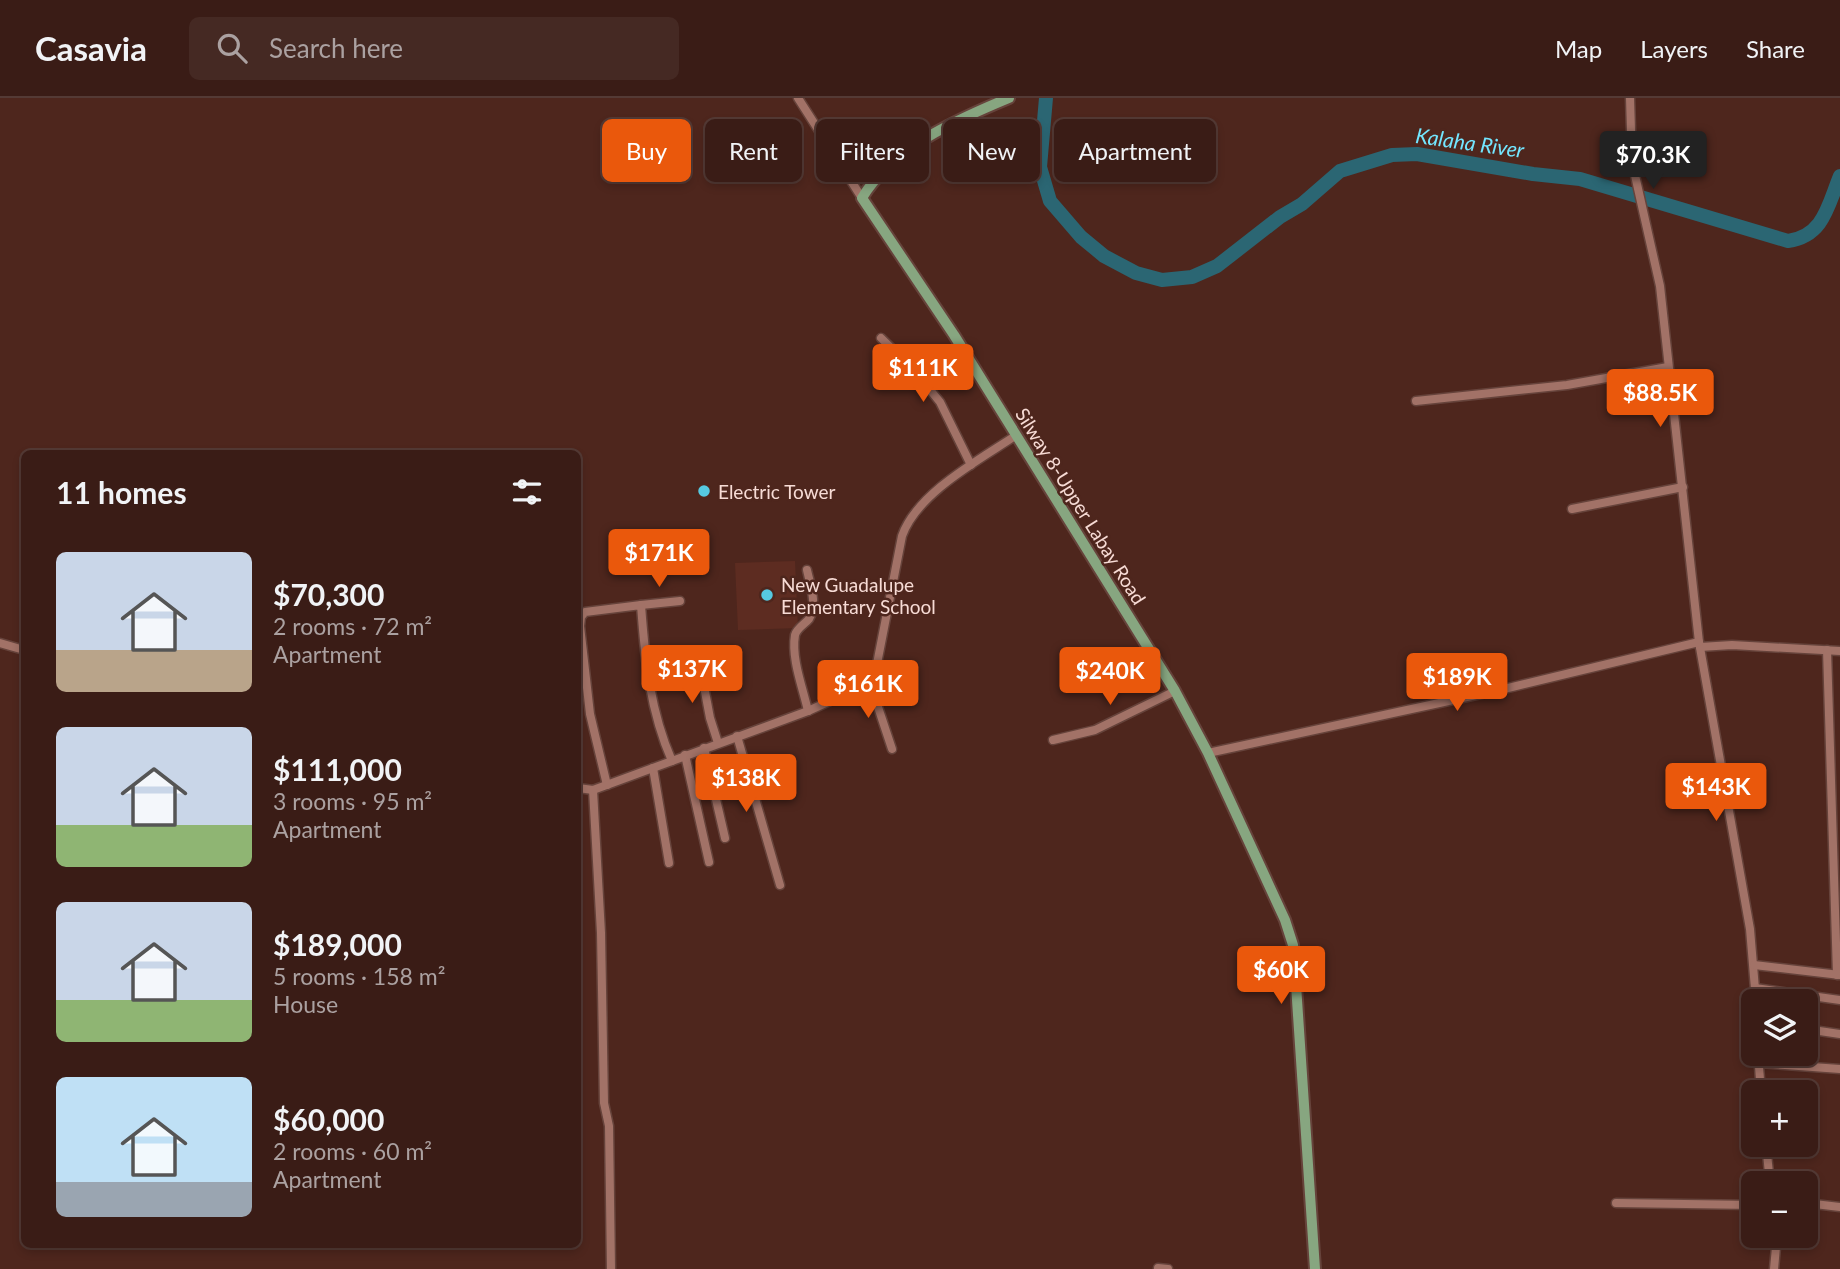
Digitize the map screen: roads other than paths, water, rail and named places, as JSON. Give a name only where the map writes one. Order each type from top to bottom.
[{"type":"main road","points":[[862,198],[875,177],[898,157],[1009,98]]},
{"type":"main road","name":"Silway 8-Upper Labay Road","points":[[862,198],[916,274],[1175,691],[1208,752],[1285,920],[1293,945],[1315,1269]]},
{"type":"street","points":[[798,98],[862,198]]},
{"type":"street","points":[[1630,98],[1634,178],[1660,286],[1700,645],[1754,965],[1755,988],[1840,1000]]},
{"type":"street","points":[[881,338],[912,368],[940,402],[971,465]]},
{"type":"street","points":[[1416,401],[1567,385],[1668,367]]},
{"type":"street","points":[[581,788],[593,790],[607,785],[808,711],[870,683],[875,674],[902,536],[908,520],[920,506],[971,465],[1015,436]]},
{"type":"street","points":[[1572,509],[1683,487]]},
{"type":"street","points":[[807,570],[813,609],[795,638],[797,666],[808,711]]},
{"type":"street","points":[[581,616],[588,611],[680,601]]},
{"type":"street","points":[[641,605],[645,667],[651,698],[658,730],[672,761]]},
{"type":"street","points":[[581,627],[590,714],[607,785]]},
{"type":"street","points":[[0,643],[21,649]]},
{"type":"street","points":[[1208,752],[1700,645],[1840,650]]},
{"type":"street","points":[[1754,965],[1838,975],[1827,650]]},
{"type":"street","points":[[699,660],[710,718],[718,743]]},
{"type":"street","points":[[870,683],[892,749]]},
{"type":"street","points":[[1053,740],[1095,730],[1175,691]]},
{"type":"street","points":[[737,736],[780,885]]},
{"type":"street","points":[[704,748],[725,838]]},
{"type":"street","points":[[685,755],[709,862]]},
{"type":"street","points":[[653,768],[669,863]]},
{"type":"street","points":[[593,790],[602,941],[604,1102],[609,1126],[611,1269]]},
{"type":"street","points":[[1818,1031],[1840,1034]]},
{"type":"street","points":[[1818,1066],[1840,1069]]},
{"type":"street","points":[[1616,1203],[1741,1205]]},
{"type":"street","points":[[1818,1204],[1840,1207]]},
{"type":"street","points":[[1774,1269],[1776,1248]]},
{"type":"street","points":[[1158,1268],[1168,1269]]},
{"type":"waterway","name":"Kalaha River","points":[[1046,98],[1040,167],[1050,201],[1081,237],[1104,256],[1136,273],[1162,280],[1192,277],[1217,266],[1280,217],[1302,204],[1340,171],[1392,155],[1417,154],[1533,174],[1580,179],[1788,241],[1810,233],[1817,226],[1828,208],[1840,176]]},
{"type":"place","name":"Electric Tower","points":[[704,491]]},
{"type":"place","name":"New Guadalupe Elementary School","points":[[767,595]]}]
